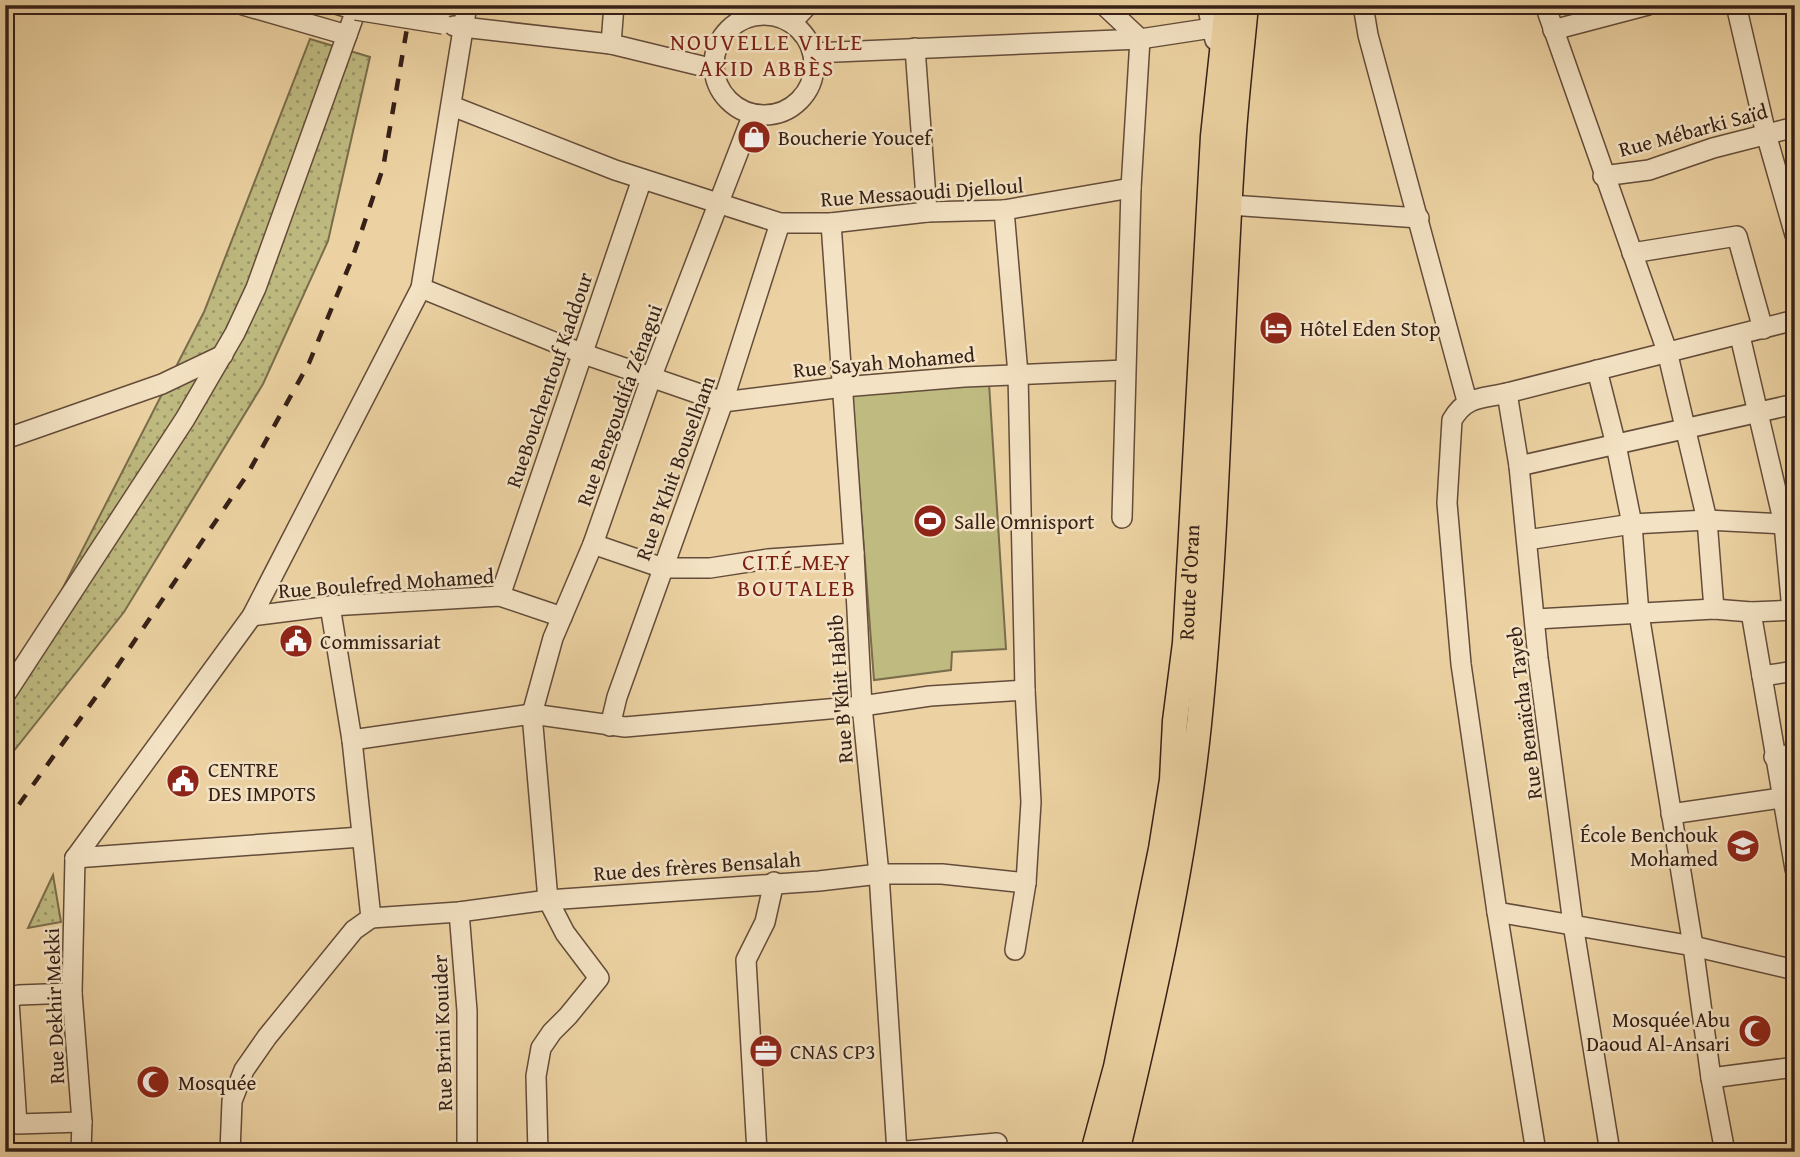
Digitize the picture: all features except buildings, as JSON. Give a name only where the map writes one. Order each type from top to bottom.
[{"type":"main road","name":"Route d'Oran","points":[[1093,1152],[1116,1067],[1161,849],[1172,780],[1175,721],[1185,643],[1212,149],[1227,5]]},
{"type":"main road","name":"Route d'Oran","points":[[1117,1152],[1146,1031],[1180,866],[1199,724],[1217,473],[1234,131],[1246,5]]},
{"type":"street","points":[[243,5],[347,35]]},
{"type":"street","points":[[75,858],[252,616],[421,288],[467,5]]},
{"type":"street","points":[[611,44],[614,5]]},
{"type":"street","points":[[792,22],[808,5]]},
{"type":"street","points":[[1104,5],[1140,39]]},
{"type":"street","points":[[1207,5],[1221,65]]},
{"type":"street","points":[[1363,5],[1368,35],[1467,401]]},
{"type":"street","points":[[1545,5],[1603,176],[1667,351],[1707,520],[1714,609]]},
{"type":"street","points":[[1553,30],[1648,5]]},
{"type":"street","points":[[1736,5],[1766,134],[1795,235]]},
{"type":"street","points":[[5,695],[185,419],[223,355],[256,288],[347,35],[352,7],[443,24],[611,44],[714,69]]},
{"type":"street","points":[[764,14],[779,16],[792,22],[805,35],[813,53],[815,66],[811,83],[802,97],[783,111],[771,115],[753,114],[736,107],[719,88],[714,69],[719,41],[730,27],[746,18],[764,14]]},
{"type":"street","points":[[813,53],[1140,39],[1212,27]]},
{"type":"street","points":[[1122,518],[1130,188],[1140,39]]},
{"type":"street","points":[[915,47],[927,212]]},
{"type":"street","name":"Rue Messaoudi Djelloul","points":[[452,106],[642,179],[780,223],[831,223],[927,212],[1004,210],[1130,188]]},
{"type":"street","name":"Rue Bengoudifa Zénagui","points":[[532,713],[553,638],[593,544],[651,378],[753,114]]},
{"type":"street","name":"Rue Mébarki Saïd","points":[[1603,176],[1649,170],[1713,148],[1795,127]]},
{"type":"street","name":"RueBouchentouf Kaddour","points":[[500,596],[642,179]]},
{"type":"street","points":[[1230,205],[1419,218]]},
{"type":"street","points":[[1004,210],[1018,374],[1025,690],[1031,802],[1026,883],[1015,950]]},
{"type":"street","name":"Rue B'Khit Bouselham","points":[[610,726],[617,697],[723,402],[780,223]]},
{"type":"street","name":"Rue B'Khit Habib","points":[[831,223],[862,706],[879,874],[896,1152]]},
{"type":"street","points":[[1632,253],[1737,236],[1763,329]]},
{"type":"street","name":"Rue Sayah Mohamed","points":[[421,288],[581,354],[723,402],[843,387],[1018,374],[1125,370]]},
{"type":"street","points":[[1536,1152],[1461,664],[1447,503],[1452,420],[1467,401],[1795,320]]},
{"type":"street","points":[[1536,619],[1714,609],[1751,612],[1793,610],[1784,524],[1740,335]]},
{"type":"street","points":[[5,439],[162,384],[223,355]]},
{"type":"street","points":[[1597,370],[1616,444],[1632,524],[1639,614],[1693,946],[1711,1078],[1725,1152]]},
{"type":"street","name":"Rue Benaïcha Tayeb","points":[[1507,393],[1519,466],[1538,657],[1573,924],[1610,1152]]},
{"type":"street","points":[[1519,466],[1795,404]]},
{"type":"street","points":[[1527,540],[1632,524],[1707,520],[1784,524]]},
{"type":"street","points":[[593,544],[663,568],[710,568],[768,559],[854,554]]},
{"type":"street","name":"Rue Boulefred Mohamed","points":[[252,616],[330,606],[500,596],[562,617]]},
{"type":"street","points":[[230,1152],[232,1101],[244,1070],[267,1037],[354,930],[371,918],[360,837],[352,740],[330,606]]},
{"type":"street","points":[[1751,612],[1781,799],[1792,839],[1795,869]]},
{"type":"street","points":[[1762,677],[1795,671]]},
{"type":"street","points":[[352,740],[532,713],[625,727],[862,706],[930,696],[1025,690]]},
{"type":"street","points":[[532,713],[548,900],[565,933],[599,978],[541,1048],[536,1076],[538,1152]]},
{"type":"street","points":[[1774,757],[1795,754]]},
{"type":"street","points":[[1671,814],[1781,799]]},
{"type":"street","points":[[75,858],[360,837]]},
{"type":"street","name":"Rue Dekhir Mekki","points":[[75,858],[72,993],[82,1122],[81,1152]]},
{"type":"street","name":"Rue des frères Bensalah","points":[[371,918],[458,912],[548,900],[774,882],[819,881],[879,874],[942,874],[1026,883]]},
{"type":"street","points":[[757,1152],[746,960],[765,922],[774,882]]},
{"type":"street","name":"Rue Brini Kouider","points":[[458,912],[467,1011],[467,1152]]},
{"type":"street","points":[[1497,912],[1693,946],[1795,970]]},
{"type":"street","points":[[72,993],[19,995],[9,1001],[16,1124],[82,1122]]},
{"type":"street","points":[[1711,1078],[1795,1067]]},
{"type":"street","points":[[896,1152],[997,1143]]},
{"type":"shaded area","points":[[310,39],[370,57],[328,241],[263,384],[124,612],[5,762],[5,701],[204,312]]},
{"type":"shaded area","name":"Salle Omnisport","points":[[989,383],[1006,649],[952,652],[951,670],[874,680],[852,392]]},
{"type":"shaded area","points":[[53,875],[61,922],[28,928]]},
{"type":"railway","points":[[5,824],[108,680],[247,475],[309,363],[352,259],[383,168],[411,5]]},
{"type":"place","name":"Boucherie Youcef","points":[[754,137]]},
{"type":"place","name":"Hôtel Eden Stop","points":[[1276,328]]},
{"type":"place","name":"Salle Omnisport","points":[[930,521]]},
{"type":"place","name":"Commissariat","points":[[296,641]]},
{"type":"place","name":"CENTRE DES IMPOTS","points":[[183,781]]},
{"type":"place","name":"École Benchouk Mohamed","points":[[1743,846]]},
{"type":"place","name":"Mosquée Abu Daoud Al-Ansari","points":[[1755,1031]]},
{"type":"place","name":"CNAS CP3","points":[[766,1051]]},
{"type":"place","name":"Mosquée","points":[[153,1082]]},
{"type":"district","name":"NOUVELLE VILLE AKID ABBÈS","points":[[767,54]]},
{"type":"district","name":"CITÉ MEY BOUTALEB","points":[[797,574]]}]
